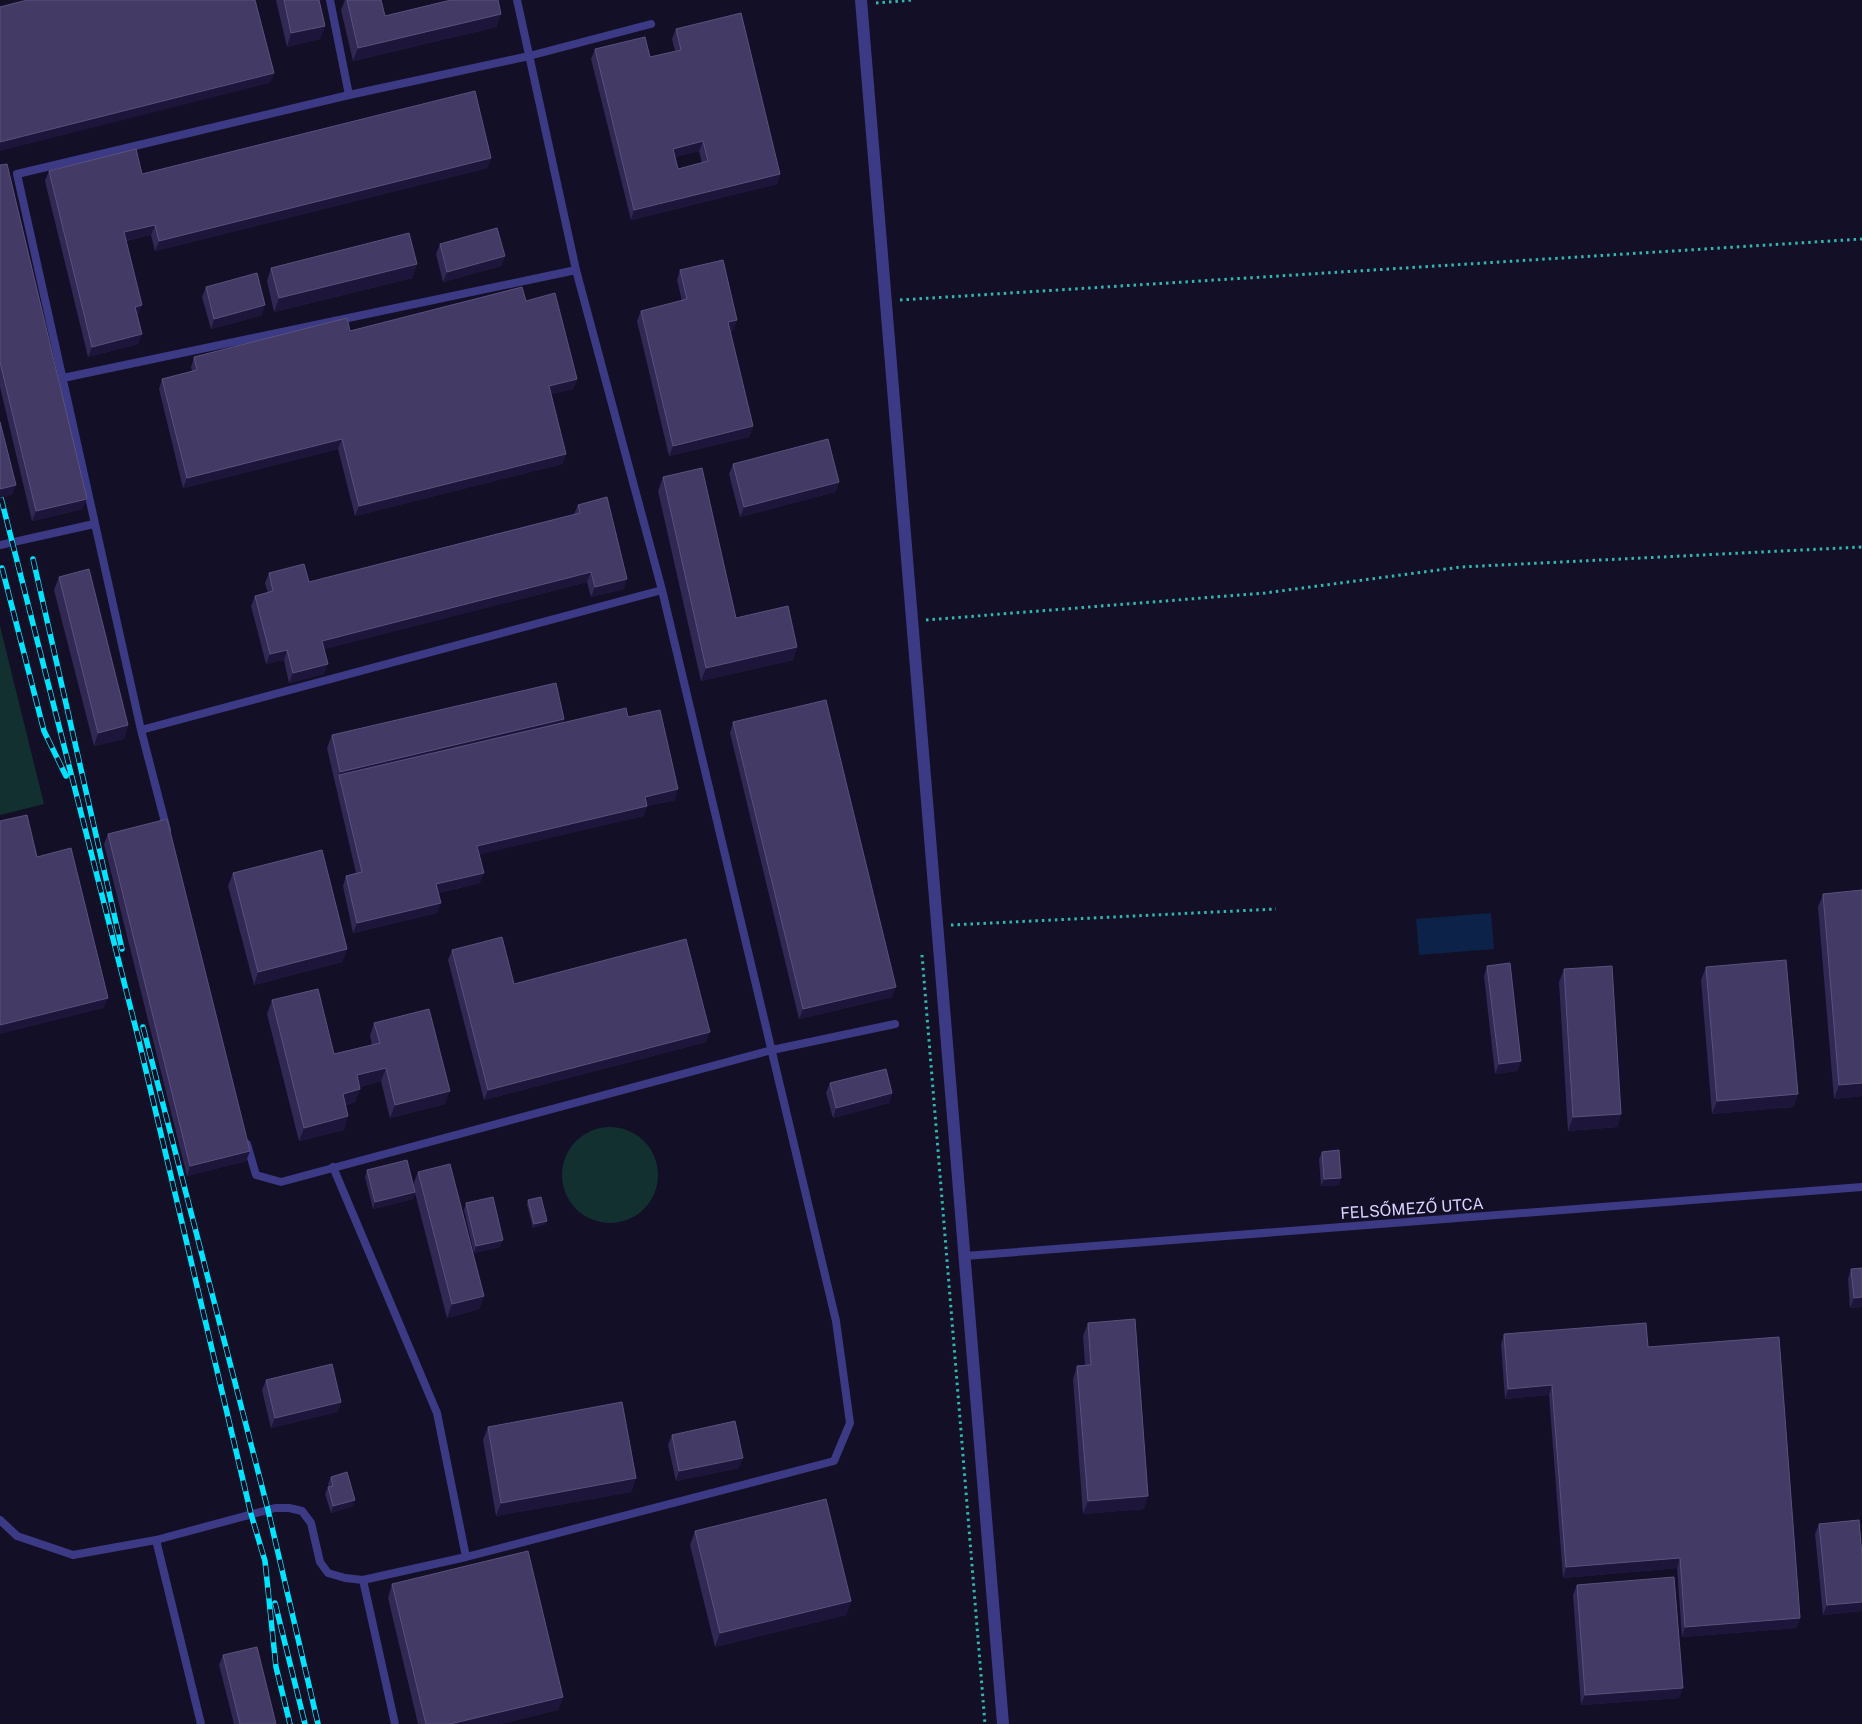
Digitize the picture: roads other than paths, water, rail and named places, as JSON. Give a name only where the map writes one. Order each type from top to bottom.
[{"type":"street","points":[[861,2],[1002,1724]]},
{"type":"lane","points":[[330,0],[349,95]]},
{"type":"lane","points":[[0,1520],[17,1536],[72,1555],[156,1540],[275,1508],[289,1508],[302,1511],[311,1523],[320,1562],[328,1573],[345,1578],[363,1580],[466,1557],[834,1461],[850,1422],[836,1321],[662,590],[576,270],[517,0]]},
{"type":"lane","points":[[168,836],[141,730],[94,524],[18,174],[349,95],[529,56],[650,24]]},
{"type":"lane","points":[[63,378],[576,270]]},
{"type":"lane","points":[[0,545],[94,524]]},
{"type":"lane","points":[[141,730],[662,590]]},
{"type":"lane","points":[[246,1137],[256,1175],[281,1182],[772,1050],[895,1024]]},
{"type":"lane","points":[[333,1168],[437,1413],[466,1557]]},
{"type":"lane","name":"FELSŐMEZŐ UTCA","points":[[965,1256],[1862,1187]]},
{"type":"lane","points":[[156,1540],[201,1724]]},
{"type":"lane","points":[[363,1580],[395,1724]]},
{"type":"water","points":[[1491,913],[1494,949],[1419,955],[1416,919]]},
{"type":"railway","points":[[1,498],[138,1037],[251,1514],[265,1561],[276,1667],[290,1724]]},
{"type":"railway","points":[[33,559],[122,949]]},
{"type":"railway","points":[[2,568],[44,731],[66,776]]},
{"type":"railway","points":[[143,1027],[268,1510],[318,1724]]},
{"type":"railway","points":[[275,1603],[305,1724]]}]
